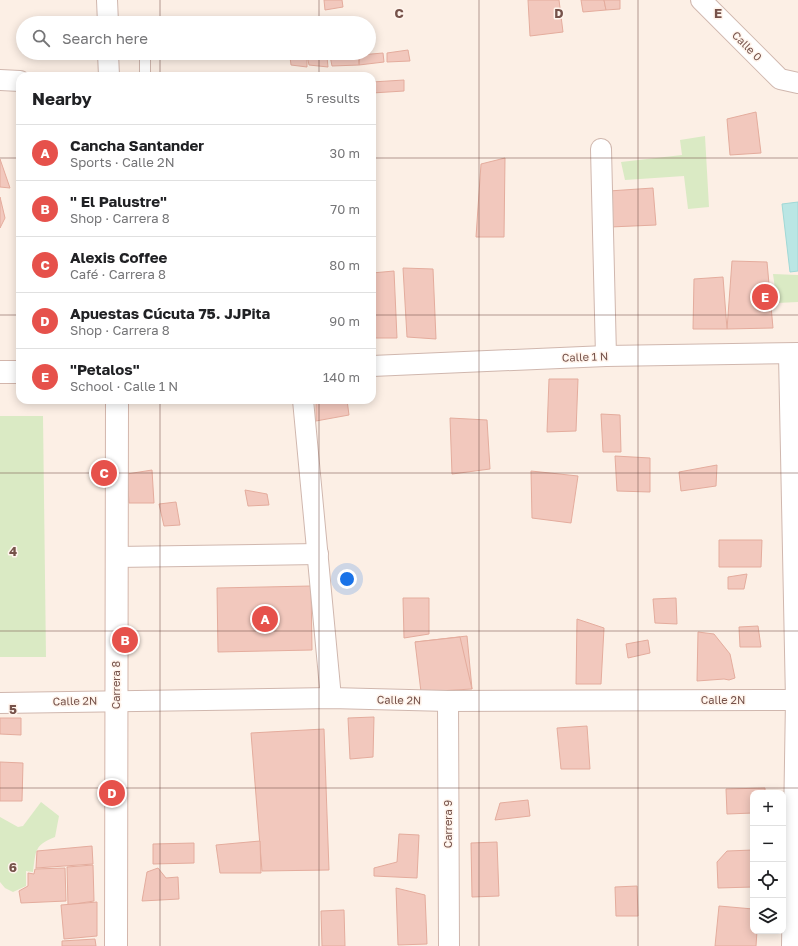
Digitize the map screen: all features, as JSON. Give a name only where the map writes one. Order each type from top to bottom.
[{"type":"street","points":[[107,0],[108,16]]},
{"type":"street","name":"Calle 0","points":[[701,0],[780,79],[798,84]]},
{"type":"street","points":[[108,60],[109,72]]},
{"type":"street","points":[[0,80],[16,81]]},
{"type":"street","points":[[601,148],[606,356]]},
{"type":"street","points":[[792,946],[797,700],[794,354]]},
{"type":"street","name":"Calle 1 N","points":[[376,366],[606,356],[794,354]]},
{"type":"street","points":[[0,372],[16,372]]},
{"type":"street","name":"Carrera 8","points":[[116,946],[117,404]]},
{"type":"street","points":[[303,404],[331,698]]},
{"type":"street","points":[[116,557],[318,554]]},
{"type":"street","name":"Calle 2N","points":[[0,703],[117,700],[331,698],[448,701],[797,700]]},
{"type":"street","name":"Carrera 9","points":[[448,701],[449,946]]},
{"type":"lane","points":[[145,60],[145,72]]},
{"type":"green space","points":[[705,136],[709,207],[688,209],[684,176],[625,180],[621,162],[682,155],[680,140]]},
{"type":"green space","points":[[773,274],[798,275],[798,302],[777,303]]},
{"type":"green space","points":[[0,416],[43,416],[46,657],[0,657]]},
{"type":"green space","points":[[41,802],[59,816],[55,837],[43,843],[37,850],[33,872],[26,871],[26,886],[13,892],[5,888],[0,882],[0,817],[18,827],[23,826]]},
{"type":"water","points":[[798,202],[798,271],[790,272],[782,204]]},
{"type":"building","points":[[324,0],[342,0],[343,7],[325,10]]},
{"type":"building","points":[[528,0],[559,0],[563,32],[530,36]]},
{"type":"building","points":[[581,0],[604,0],[606,10],[583,12]]},
{"type":"building","points":[[604,0],[620,0],[620,9],[606,10]]},
{"type":"building","points":[[408,50],[410,61],[387,62],[387,53]]},
{"type":"building","points":[[383,53],[384,62],[359,65],[360,60],[376,60],[376,54]]},
{"type":"building","points":[[290,60],[307,60],[307,67],[291,65]]},
{"type":"building","points":[[308,60],[327,60],[328,67],[309,65]]},
{"type":"building","points":[[331,60],[359,60],[359,65],[332,66]]},
{"type":"building","points":[[404,80],[404,91],[376,93],[376,82]]},
{"type":"building","points":[[756,112],[761,153],[730,155],[727,119]]},
{"type":"building","points":[[505,158],[504,237],[476,237],[481,164]]},
{"type":"building","points":[[0,159],[10,188],[0,187]]},
{"type":"building","points":[[653,188],[656,225],[610,227],[609,191]]},
{"type":"building","points":[[0,197],[5,218],[0,228]]},
{"type":"building","points":[[732,261],[767,262],[773,328],[727,329]]},
{"type":"building","points":[[403,268],[433,269],[436,339],[407,337]]},
{"type":"building","points":[[394,271],[397,338],[376,338],[376,273]]},
{"type":"building","points":[[723,277],[727,329],[693,329],[694,279]]},
{"type":"building","points":[[549,379],[578,379],[576,431],[547,432]]},
{"type":"building","points":[[316,404],[348,404],[349,415],[316,421]]},
{"type":"building","points":[[601,414],[620,415],[621,452],[603,452]]},
{"type":"building","points":[[450,418],[487,420],[490,469],[452,474]]},
{"type":"building","points":[[615,456],[650,458],[650,492],[617,491]]},
{"type":"building","points":[[717,465],[716,486],[681,491],[679,472]]},
{"type":"building","points":[[152,470],[154,503],[129,503],[127,474]]},
{"type":"building","points":[[531,471],[578,476],[571,523],[532,518]]},
{"type":"building","points":[[245,490],[267,494],[269,505],[248,506]]},
{"type":"building","points":[[176,502],[180,525],[164,526],[159,504]]},
{"type":"building","points":[[719,540],[762,540],[761,567],[719,567]]},
{"type":"building","points":[[747,574],[744,589],[728,589],[728,577]]},
{"type":"building","points":[[311,586],[312,650],[218,652],[217,588]]},
{"type":"building","points":[[403,598],[429,598],[429,634],[404,638]]},
{"type":"building","points":[[676,598],[677,624],[655,623],[653,599]]},
{"type":"building","points":[[577,619],[604,628],[601,684],[576,684]]},
{"type":"building","points":[[758,626],[761,647],[740,647],[739,627]]},
{"type":"building","points":[[698,632],[714,634],[730,654],[735,678],[729,680],[697,681]]},
{"type":"building","points":[[467,636],[472,689],[415,642]]},
{"type":"building","points":[[460,637],[472,689],[421,692],[415,642]]},
{"type":"building","points":[[648,640],[650,653],[628,658],[626,644]]},
{"type":"building","points":[[374,717],[373,757],[350,759],[348,718]]},
{"type":"building","points":[[0,718],[21,718],[21,735],[0,734]]},
{"type":"building","points":[[587,726],[590,769],[561,769],[557,728]]},
{"type":"building","points":[[324,729],[329,870],[262,871],[251,733]]},
{"type":"building","points":[[0,762],[23,763],[22,801],[0,801]]},
{"type":"building","points":[[765,788],[765,790],[750,790],[750,813],[727,814],[726,789]]},
{"type":"building","points":[[528,800],[530,816],[495,820],[500,803]]},
{"type":"building","points":[[399,834],[419,835],[417,878],[374,876],[374,868],[397,862]]},
{"type":"building","points":[[260,841],[261,873],[220,873],[216,845]]},
{"type":"building","points":[[497,842],[499,896],[472,897],[471,843]]},
{"type":"building","points":[[194,843],[194,863],[153,864],[153,844]]},
{"type":"building","points":[[92,846],[93,864],[36,868],[37,851]]},
{"type":"building","points":[[750,850],[750,887],[718,888],[717,862],[727,851]]},
{"type":"building","points":[[93,865],[94,901],[68,905],[67,867]]},
{"type":"building","points":[[65,868],[66,901],[21,903],[19,891],[28,886],[28,873],[34,874],[35,869]]},
{"type":"building","points":[[158,868],[166,878],[178,877],[179,899],[142,901],[147,872]]},
{"type":"building","points":[[637,886],[638,916],[616,916],[615,887]]},
{"type":"building","points":[[396,888],[425,895],[427,944],[398,945]]},
{"type":"building","points":[[97,902],[97,936],[64,939],[61,905]]},
{"type":"building","points":[[719,906],[750,909],[750,934],[757,934],[756,946],[715,946]]},
{"type":"building","points":[[344,910],[345,946],[322,946],[321,911]]},
{"type":"building","points":[[95,939],[96,946],[62,946],[62,941]]},
{"type":"place","name":"\"Petalos\"","points":[[765,297]]},
{"type":"place","name":"Alexis Coffee","points":[[104,473]]},
{"type":"place","name":"Cancha Santander","points":[[265,619]]},
{"type":"place","name":"\" El Palustre\"","points":[[125,640]]},
{"type":"place","name":"Apuestas Cúcuta 75. JJPita","points":[[112,793]]}]
